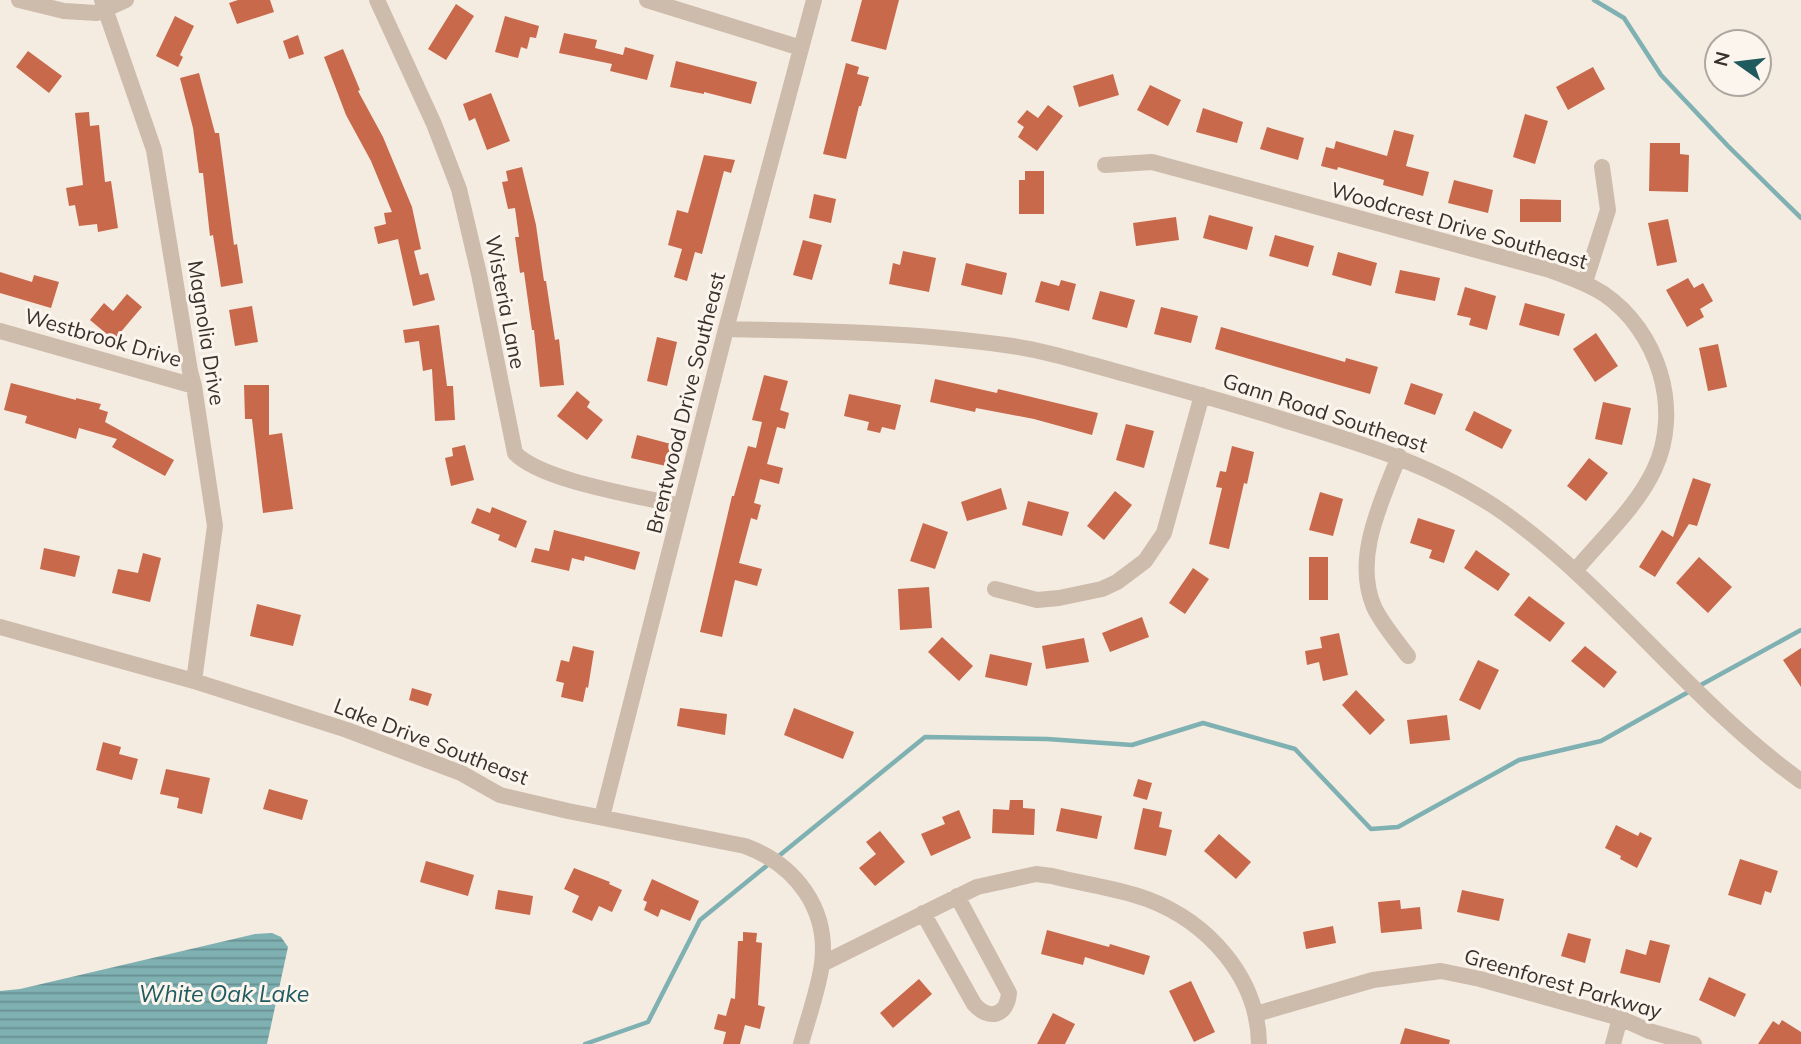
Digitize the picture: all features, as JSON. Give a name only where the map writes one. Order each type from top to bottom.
[{"type":"street","points":[[19,0],[64,11],[97,13],[104,5],[126,0]]},
{"type":"street","name":"Wisteria Lane","points":[[377,0],[459,189],[515,453],[524,463],[552,475],[681,506]]},
{"type":"street","points":[[647,0],[802,48]]},
{"type":"street","name":"Brentwood Drive Southeast","points":[[602,817],[726,328],[814,0]]},
{"type":"street","name":"Magnolia Drive","points":[[104,5],[154,150],[215,526],[194,681]]},
{"type":"street","name":"Woodcrest Drive Southeast","points":[[1105,166],[1152,162],[1550,270],[1585,282],[1620,307],[1650,348],[1659,367],[1666,417],[1661,451],[1644,489],[1575,571]]},
{"type":"street","points":[[1585,282],[1608,210],[1602,167]]},
{"type":"street","name":"Gann Road Southeast","points":[[726,328],[873,333],[1008,345],[1053,354],[1202,395],[1399,456],[1475,494],[1532,534],[1575,571],[1736,729],[1801,781]]},
{"type":"street","name":"Westbrook Drive","points":[[0,331],[194,386]]},
{"type":"street","points":[[995,589],[1037,600],[1082,594],[1117,582],[1145,561],[1164,533],[1202,395]]},
{"type":"street","points":[[1399,456],[1374,527],[1365,568],[1375,610],[1408,656]]},
{"type":"street","name":"Lake Drive Southeast","points":[[0,627],[194,681],[347,730],[461,773],[500,795],[745,846],[779,864],[808,894],[821,925],[822,964],[801,1044]]},
{"type":"street","points":[[822,964],[977,887],[1036,874],[1147,899],[1194,923],[1217,944],[1241,978],[1256,1014],[1259,1044]]},
{"type":"street","points":[[923,913],[974,1004],[981,1012],[1001,1012],[1008,1004],[1009,993],[957,897]]},
{"type":"street","name":"Greenforest Parkway","points":[[1256,1014],[1373,980],[1441,971],[1620,1018],[1649,1031],[1694,1044]]},
{"type":"street","points":[[1613,1044],[1620,1018]]},
{"type":"water","name":"White Oak Lake","points":[[272,933],[281,937],[288,947],[267,1044],[0,1044],[0,991],[20,989],[255,934]]},
{"type":"building","points":[[238,0],[270,0],[274,12],[237,24],[229,3]]},
{"type":"building","points":[[862,0],[899,0],[886,50],[851,41]]},
{"type":"building","points":[[456,4],[474,16],[446,60],[428,49]]},
{"type":"building","points":[[175,16],[194,26],[180,55],[183,57],[178,67],[156,56]]},
{"type":"building","points":[[505,16],[539,26],[536,38],[530,37],[527,49],[521,47],[518,58],[495,52]]},
{"type":"building","points":[[564,33],[597,40],[595,48],[623,55],[625,47],[654,55],[647,80],[610,71],[612,64],[559,53]]},
{"type":"building","points":[[298,35],[304,54],[289,59],[283,41]]},
{"type":"building","points":[[343,49],[360,90],[358,91],[383,137],[412,207],[421,249],[414,251],[420,275],[428,273],[435,300],[413,306],[398,239],[378,244],[374,227],[386,224],[384,213],[392,212],[371,161],[346,115],[324,57]]},
{"type":"building","points":[[28,51],[62,76],[49,93],[16,67]]},
{"type":"building","points":[[676,61],[757,82],[751,104],[670,87]]},
{"type":"building","points":[[846,63],[859,67],[857,74],[869,77],[846,159],[823,154]]},
{"type":"building","points":[[1593,67],[1605,89],[1568,110],[1556,87]]},
{"type":"building","points":[[199,73],[215,133],[219,133],[234,245],[237,244],[243,283],[221,287],[213,235],[210,236],[203,173],[199,173],[193,128],[180,78]]},
{"type":"building","points":[[1113,74],[1119,95],[1079,107],[1073,86]]},
{"type":"building","points":[[1150,85],[1181,100],[1168,126],[1137,110]]},
{"type":"building","points":[[491,93],[510,141],[487,150],[475,118],[469,121],[463,104]]},
{"type":"building","points":[[1048,105],[1063,116],[1037,151],[1018,137],[1024,127],[1017,122],[1027,110],[1038,118]]},
{"type":"building","points":[[1203,108],[1243,122],[1237,143],[1196,132]]},
{"type":"building","points":[[89,112],[90,126],[99,125],[105,182],[111,181],[118,228],[98,232],[97,224],[79,226],[75,205],[69,206],[66,188],[83,185],[75,113]]},
{"type":"building","points":[[1525,114],[1548,121],[1535,164],[1513,157]]},
{"type":"building","points":[[1267,127],[1304,138],[1298,160],[1260,149]]},
{"type":"building","points":[[1394,130],[1414,135],[1406,166],[1429,172],[1423,196],[1383,185],[1384,180],[1338,167],[1337,170],[1321,166],[1326,147],[1334,149],[1336,141],[1387,156]]},
{"type":"building","points":[[1650,143],[1680,143],[1680,154],[1689,155],[1688,192],[1649,191]]},
{"type":"building","points":[[704,155],[735,160],[731,173],[724,171],[702,254],[695,252],[687,281],[674,277],[682,249],[668,245],[677,210],[688,213]]},
{"type":"building","points":[[522,167],[536,225],[555,340],[559,339],[564,385],[540,387],[524,272],[520,273],[515,237],[519,237],[515,208],[508,209],[502,182],[508,181],[506,171]]},
{"type":"building","points":[[1025,171],[1044,171],[1044,214],[1019,214],[1019,180],[1025,180]]},
{"type":"building","points":[[1454,180],[1493,190],[1488,213],[1448,203]]},
{"type":"building","points":[[814,194],[836,199],[831,223],[809,218]]},
{"type":"building","points":[[1520,199],[1561,200],[1561,222],[1520,222]]},
{"type":"building","points":[[1209,215],[1253,227],[1247,250],[1203,238]]},
{"type":"building","points":[[1176,217],[1179,240],[1136,246],[1133,223]]},
{"type":"building","points":[[1668,219],[1677,262],[1657,266],[1648,223]]},
{"type":"building","points":[[1275,235],[1314,246],[1308,267],[1269,256]]},
{"type":"building","points":[[803,240],[822,245],[812,280],[793,275]]},
{"type":"building","points":[[903,251],[936,258],[929,292],[889,284],[893,263],[900,265]]},
{"type":"building","points":[[1338,252],[1377,263],[1371,286],[1332,275]]},
{"type":"building","points":[[966,263],[1007,273],[1002,295],[961,285]]},
{"type":"building","points":[[1400,270],[1440,278],[1435,301],[1395,293]]},
{"type":"building","points":[[0,272],[32,282],[34,275],[59,282],[51,308],[0,293]]},
{"type":"building","points":[[1688,278],[1694,288],[1703,283],[1713,301],[1700,309],[1704,317],[1687,327],[1666,290]]},
{"type":"building","points":[[1061,280],[1076,284],[1069,311],[1035,302],[1041,281],[1059,286]]},
{"type":"building","points":[[1465,287],[1496,296],[1487,330],[1469,325],[1471,318],[1457,315]]},
{"type":"building","points":[[1100,291],[1135,300],[1127,328],[1092,319]]},
{"type":"building","points":[[127,294],[142,307],[114,340],[90,320],[104,303],[113,311]]},
{"type":"building","points":[[1525,303],[1565,314],[1559,336],[1519,325]]},
{"type":"building","points":[[252,306],[258,342],[235,346],[229,310]]},
{"type":"building","points":[[1161,307],[1198,316],[1191,343],[1154,334]]},
{"type":"building","points":[[439,325],[447,386],[453,386],[455,420],[435,421],[432,369],[423,371],[419,341],[405,343],[403,330]]},
{"type":"building","points":[[1221,327],[1345,362],[1346,358],[1378,367],[1370,394],[1215,349]]},
{"type":"building","points":[[1596,333],[1618,366],[1595,382],[1573,349]]},
{"type":"building","points":[[657,337],[677,342],[667,386],[647,381]]},
{"type":"building","points":[[1718,344],[1727,387],[1708,391],[1699,348]]},
{"type":"building","points":[[764,375],[788,381],[780,410],[789,413],[785,429],[777,427],[767,464],[783,468],[779,484],[760,479],[754,503],[761,505],[757,520],[751,518],[739,563],[762,569],[757,586],[735,580],[722,637],[700,632],[732,496],[748,446],[756,448],[762,422],[752,420]]},
{"type":"building","points":[[935,379],[997,393],[998,389],[1098,413],[1092,435],[1034,419],[976,408],[975,412],[930,402]]},
{"type":"building","points":[[11,383],[101,404],[99,409],[108,412],[105,422],[174,460],[165,476],[112,447],[117,439],[79,428],[76,439],[25,423],[27,416],[4,410]]},
{"type":"building","points":[[1411,383],[1443,394],[1435,415],[1404,404]]},
{"type":"building","points":[[244,385],[269,385],[269,435],[282,433],[293,509],[263,513],[252,419],[245,419]]},
{"type":"building","points":[[577,391],[590,402],[587,407],[603,420],[587,440],[557,416]]},
{"type":"building","points":[[849,394],[901,405],[895,430],[882,427],[880,433],[867,430],[869,422],[844,416]]},
{"type":"building","points":[[1603,402],[1631,408],[1622,445],[1595,439]]},
{"type":"building","points":[[1474,411],[1512,430],[1502,449],[1465,430]]},
{"type":"building","points":[[1126,424],[1154,431],[1144,468],[1116,460]]},
{"type":"building","points":[[637,435],[671,444],[666,466],[631,458]]},
{"type":"building","points":[[465,445],[474,480],[451,486],[445,458],[453,456],[452,448]]},
{"type":"building","points":[[1232,446],[1254,452],[1229,549],[1209,544],[1222,488],[1216,487],[1220,471],[1226,472]]},
{"type":"building","points":[[1589,458],[1608,473],[1586,501],[1567,486]]},
{"type":"building","points":[[1693,478],[1711,484],[1697,526],[1689,524],[1655,577],[1639,567],[1662,530],[1673,537]]},
{"type":"building","points":[[1001,488],[1007,509],[967,521],[961,502]]},
{"type":"building","points":[[1115,491],[1132,505],[1104,540],[1087,526]]},
{"type":"building","points":[[1320,492],[1343,499],[1333,536],[1309,530]]},
{"type":"building","points":[[1028,501],[1069,512],[1062,536],[1022,525]]},
{"type":"building","points":[[492,507],[527,521],[516,548],[498,540],[500,535],[471,523],[477,508],[490,513]]},
{"type":"building","points":[[1418,518],[1455,530],[1444,563],[1429,558],[1432,550],[1410,543]]},
{"type":"building","points":[[923,523],[948,532],[935,569],[910,561]]},
{"type":"building","points":[[554,530],[640,552],[635,570],[585,556],[584,561],[572,558],[569,571],[531,562],[535,548],[549,551]]},
{"type":"building","points":[[44,548],[80,556],[75,577],[40,569]]},
{"type":"building","points":[[1476,550],[1510,574],[1498,591],[1464,568]]},
{"type":"building","points":[[143,553],[161,558],[150,602],[112,593],[118,569],[138,573]]},
{"type":"building","points":[[1309,557],[1328,557],[1328,600],[1309,600]]},
{"type":"building","points":[[1699,557],[1732,587],[1708,613],[1676,583]]},
{"type":"building","points":[[1193,568],[1209,579],[1185,614],[1169,603]]},
{"type":"building","points":[[929,587],[932,628],[900,630],[898,589]]},
{"type":"building","points":[[1529,596],[1565,623],[1550,642],[1514,615]]},
{"type":"building","points":[[257,604],[301,615],[293,646],[250,636]]},
{"type":"building","points":[[1142,617],[1149,637],[1110,652],[1102,633]]},
{"type":"building","points":[[1339,633],[1348,675],[1323,681],[1319,662],[1307,665],[1305,651],[1322,648],[1320,637]]},
{"type":"building","points":[[942,637],[973,666],[959,681],[928,652]]},
{"type":"building","points":[[1084,638],[1089,662],[1046,669],[1042,646]]},
{"type":"building","points":[[573,646],[594,651],[583,702],[561,697],[564,683],[556,681],[561,660],[569,662]]},
{"type":"building","points":[[1585,646],[1617,672],[1604,688],[1571,661]]},
{"type":"building","points":[[1801,648],[1801,687],[1783,660]]},
{"type":"building","points":[[990,654],[1032,663],[1027,686],[985,677]]},
{"type":"building","points":[[1478,660],[1499,670],[1480,710],[1459,700]]},
{"type":"building","points":[[412,688],[432,694],[428,706],[409,700]]},
{"type":"building","points":[[1356,690],[1385,720],[1370,735],[1342,705]]},
{"type":"building","points":[[680,708],[727,714],[725,735],[677,726]]},
{"type":"building","points":[[794,708],[854,732],[843,759],[784,735]]},
{"type":"building","points":[[1447,715],[1450,740],[1410,744],[1407,720]]},
{"type":"building","points":[[103,742],[121,747],[119,754],[138,759],[132,780],[96,770]]},
{"type":"building","points":[[166,769],[210,778],[202,814],[177,808],[179,798],[160,794]]},
{"type":"building","points":[[1138,779],[1152,783],[1147,800],[1133,796]]},
{"type":"building","points":[[269,789],[308,800],[302,820],[263,809]]},
{"type":"building","points":[[1010,800],[1023,800],[1023,808],[1035,809],[1034,835],[992,833],[993,809],[1009,810]]},
{"type":"building","points":[[1061,808],[1102,816],[1097,839],[1056,831]]},
{"type":"building","points":[[1143,808],[1162,812],[1159,827],[1172,830],[1166,856],[1134,849]]},
{"type":"building","points":[[959,810],[971,838],[931,856],[921,834],[945,824],[942,817]]},
{"type":"building","points":[[1616,825],[1638,836],[1640,832],[1652,838],[1637,868],[1605,848]]},
{"type":"building","points":[[880,831],[905,862],[875,886],[859,868],[876,854],[866,842]]},
{"type":"building","points":[[1219,834],[1251,862],[1236,879],[1204,851]]},
{"type":"building","points":[[1740,859],[1778,871],[1771,893],[1765,891],[1761,905],[1728,895]]},
{"type":"building","points":[[426,861],[474,875],[468,896],[420,882]]},
{"type":"building","points":[[574,868],[610,882],[609,884],[622,890],[612,912],[599,906],[592,921],[572,912],[579,896],[564,889]]},
{"type":"building","points":[[652,879],[699,901],[690,921],[661,909],[658,917],[644,910],[647,902],[643,900]]},
{"type":"building","points":[[498,890],[533,896],[530,915],[495,909]]},
{"type":"building","points":[[1462,890],[1504,899],[1499,921],[1457,912]]},
{"type":"building","points":[[1400,900],[1401,909],[1420,907],[1422,929],[1381,933],[1378,902]]},
{"type":"building","points":[[1333,926],[1336,943],[1306,949],[1303,932]]},
{"type":"building","points":[[1047,930],[1150,956],[1144,975],[1085,957],[1083,965],[1041,954]]},
{"type":"building","points":[[743,932],[757,933],[756,942],[762,943],[758,1005],[765,1007],[760,1029],[745,1025],[740,1044],[723,1044],[726,1032],[714,1029],[718,1014],[726,1016],[731,998],[735,999],[738,941],[743,941]]},
{"type":"building","points":[[1568,933],[1591,939],[1585,963],[1561,956]]},
{"type":"building","points":[[1650,940],[1670,945],[1660,983],[1620,973],[1626,949],[1646,955]]},
{"type":"building","points":[[1709,977],[1746,994],[1735,1017],[1699,1000]]},
{"type":"building","points":[[919,979],[932,994],[893,1028],[880,1013]]},
{"type":"building","points":[[1191,981],[1215,1032],[1194,1042],[1169,991]]},
{"type":"building","points":[[1053,1013],[1075,1024],[1065,1044],[1037,1044]]},
{"type":"building","points":[[1782,1020],[1801,1032],[1801,1044],[1758,1044],[1773,1021],[1779,1025]]},
{"type":"building","points":[[1405,1028],[1450,1040],[1449,1044],[1400,1044]]},
{"type":"waterway","points":[[1594,0],[1624,18],[1661,75],[1801,218]]},
{"type":"waterway","points":[[1699,686],[1801,630]]},
{"type":"waterway","points":[[585,1044],[648,1022],[700,920],[925,737],[1047,739],[1132,745],[1203,723],[1295,749],[1371,829],[1398,827],[1519,760],[1601,741],[1692,690]]}]
